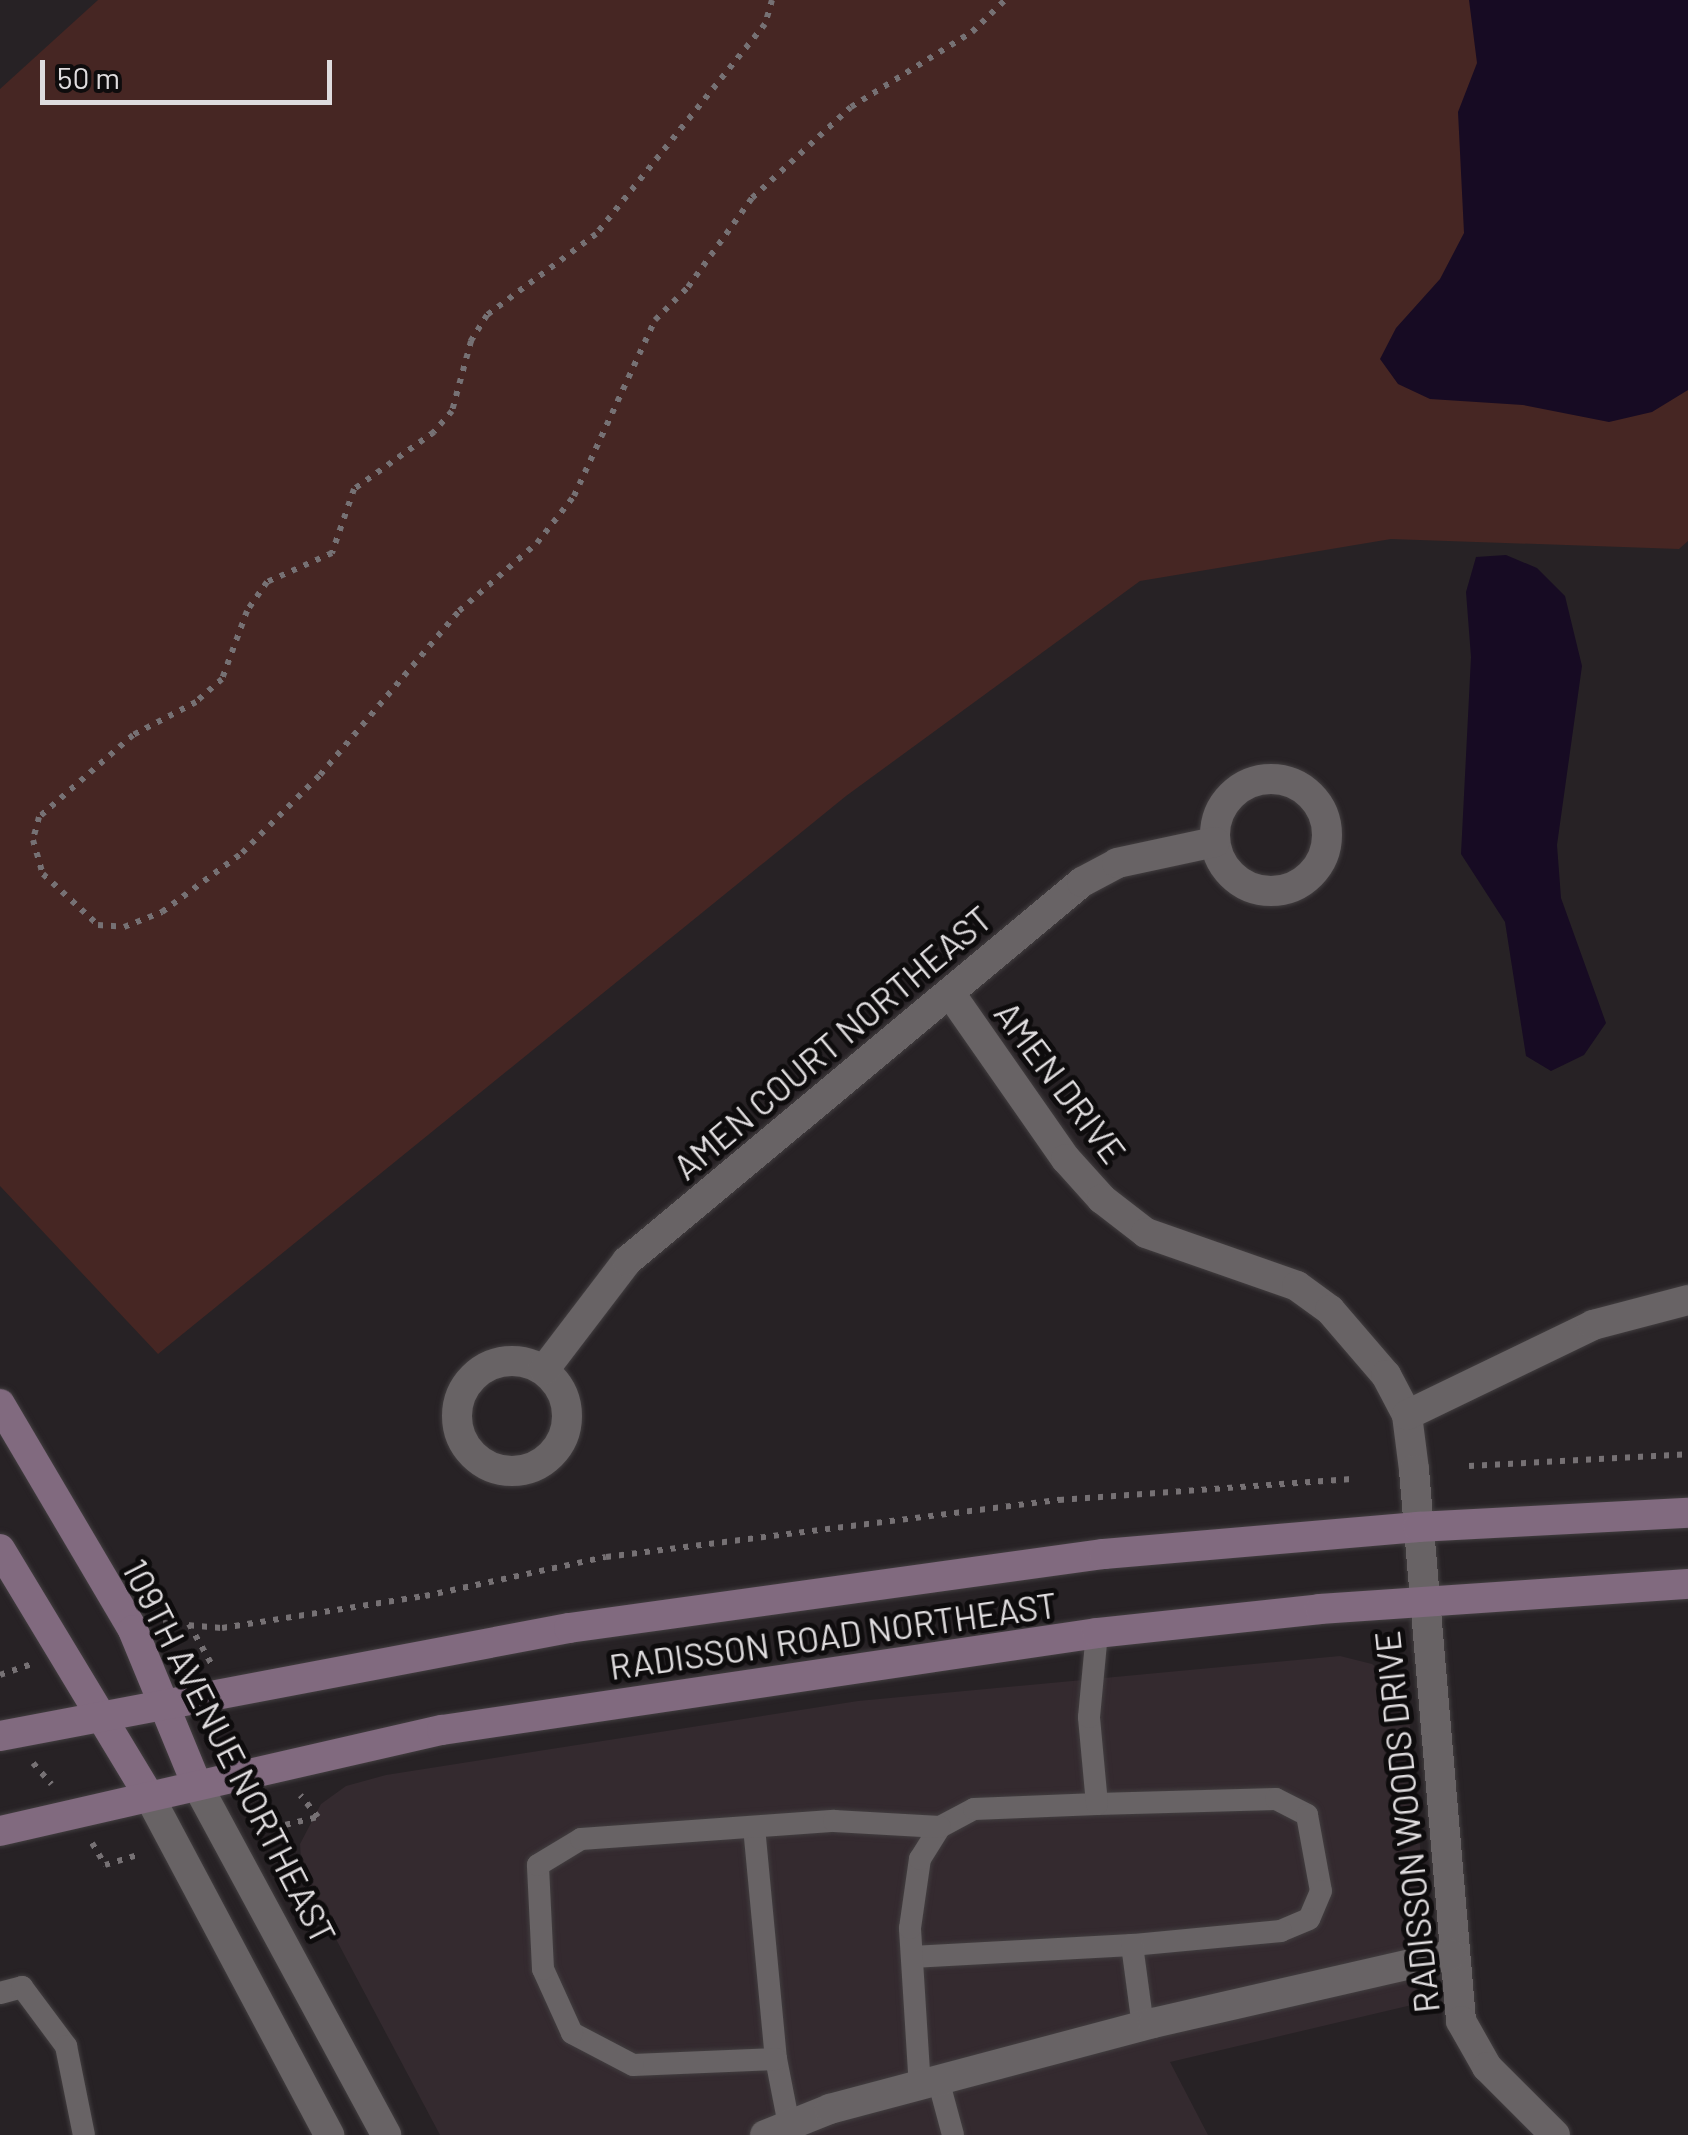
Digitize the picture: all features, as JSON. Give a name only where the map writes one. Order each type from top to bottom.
[{"type":"main road","name":"109TH AVENUE NORTHEAST","points":[[0,1404],[134,1630],[168,1701],[196,1782]]},
{"type":"main road","name":"RADISSON ROAD NORTHEAST","points":[[0,1736],[168,1701],[569,1628],[817,1593],[1186,1545],[1418,1527],[1688,1513]]},
{"type":"main road","points":[[0,1549],[149,1796]]},
{"type":"main road","name":"RADISSON ROAD NORTHEAST","points":[[0,1831],[196,1782],[442,1730],[1097,1633],[1422,1602],[1688,1584]]},
{"type":"street","name":"AMEN COURT NORTHEAST","points":[[544,1370],[627,1262],[1082,882],[1117,864],[1215,842]]},
{"type":"street","name":"AMEN DRIVE","points":[[950,993],[1066,1159],[1102,1199],[1146,1233],[1296,1286],[1366,1347],[1407,1415],[1418,1527]]},
{"type":"street","points":[[1407,1415],[1593,1325],[1688,1300]]},
{"type":"street","name":"RADISSON WOODS DRIVE","points":[[1418,1527],[1451,1955],[1461,2021],[1486,2066],[1555,2135]]},
{"type":"street","name":"109TH AVENUE NORTHEAST","points":[[196,1782],[386,2135]]},
{"type":"street","points":[[149,1796],[330,2135]]},
{"type":"street","points":[[777,2130],[1143,2026],[1451,1955]]},
{"type":"lane","points":[[1096,1804],[1090,1717],[1097,1633]]},
{"type":"lane","points":[[912,1957],[1132,1945],[1281,1931],[1308,1919],[1321,1890],[1307,1815],[1276,1800],[1096,1804],[974,1809],[940,1827],[920,1859],[912,1957],[930,2085],[953,2135]]},
{"type":"lane","points":[[776,2059],[633,2066],[572,2033],[543,1969],[538,1865],[581,1839],[834,1821],[940,1827]]},
{"type":"lane","points":[[754,1827],[776,2059],[777,2130]]},
{"type":"lane","points":[[1132,1945],[1143,2026]]},
{"type":"lane","points":[[0,1993],[22,1987],[66,2046],[84,2135]]},
{"type":"path","points":[[772,0],[765,24],[596,234],[487,314],[472,341],[452,411],[434,432],[354,489],[332,553],[267,582],[246,611],[222,679],[196,702],[134,734],[39,817],[33,840],[43,874],[98,925],[124,927],[162,912],[242,853],[320,775],[459,611],[537,543],[574,496],[655,320],[688,287],[752,198],[852,107],[972,32],[1005,0]]},
{"type":"path","points":[[1469,1466],[1688,1454]]},
{"type":"path","points":[[174,1620],[222,1628],[424,1596],[606,1556],[1059,1500],[1355,1479]]},
{"type":"shaded area","points":[[98,0],[1688,0],[1688,541],[1679,549],[1391,539],[1140,581],[846,796],[158,1354],[0,1186],[0,89]]},
{"type":"shaded area","points":[[1469,0],[1688,0],[1688,390],[1652,412],[1609,422],[1523,405],[1430,399],[1398,384],[1380,359],[1396,328],[1440,279],[1464,233],[1458,112],[1477,63]]},
{"type":"shaded area","points":[[1506,555],[1537,568],[1565,596],[1582,666],[1557,845],[1561,898],[1606,1023],[1584,1055],[1551,1071],[1526,1056],[1505,922],[1461,854],[1471,657],[1466,592],[1476,557]]},
{"type":"shaded area","points":[[1340,1656],[1372,1664],[1389,1677],[1409,1716],[1433,2000],[1170,2062],[1208,2135],[440,2135],[302,1875],[300,1844],[321,1804],[346,1786],[386,1775],[858,1701]]}]
